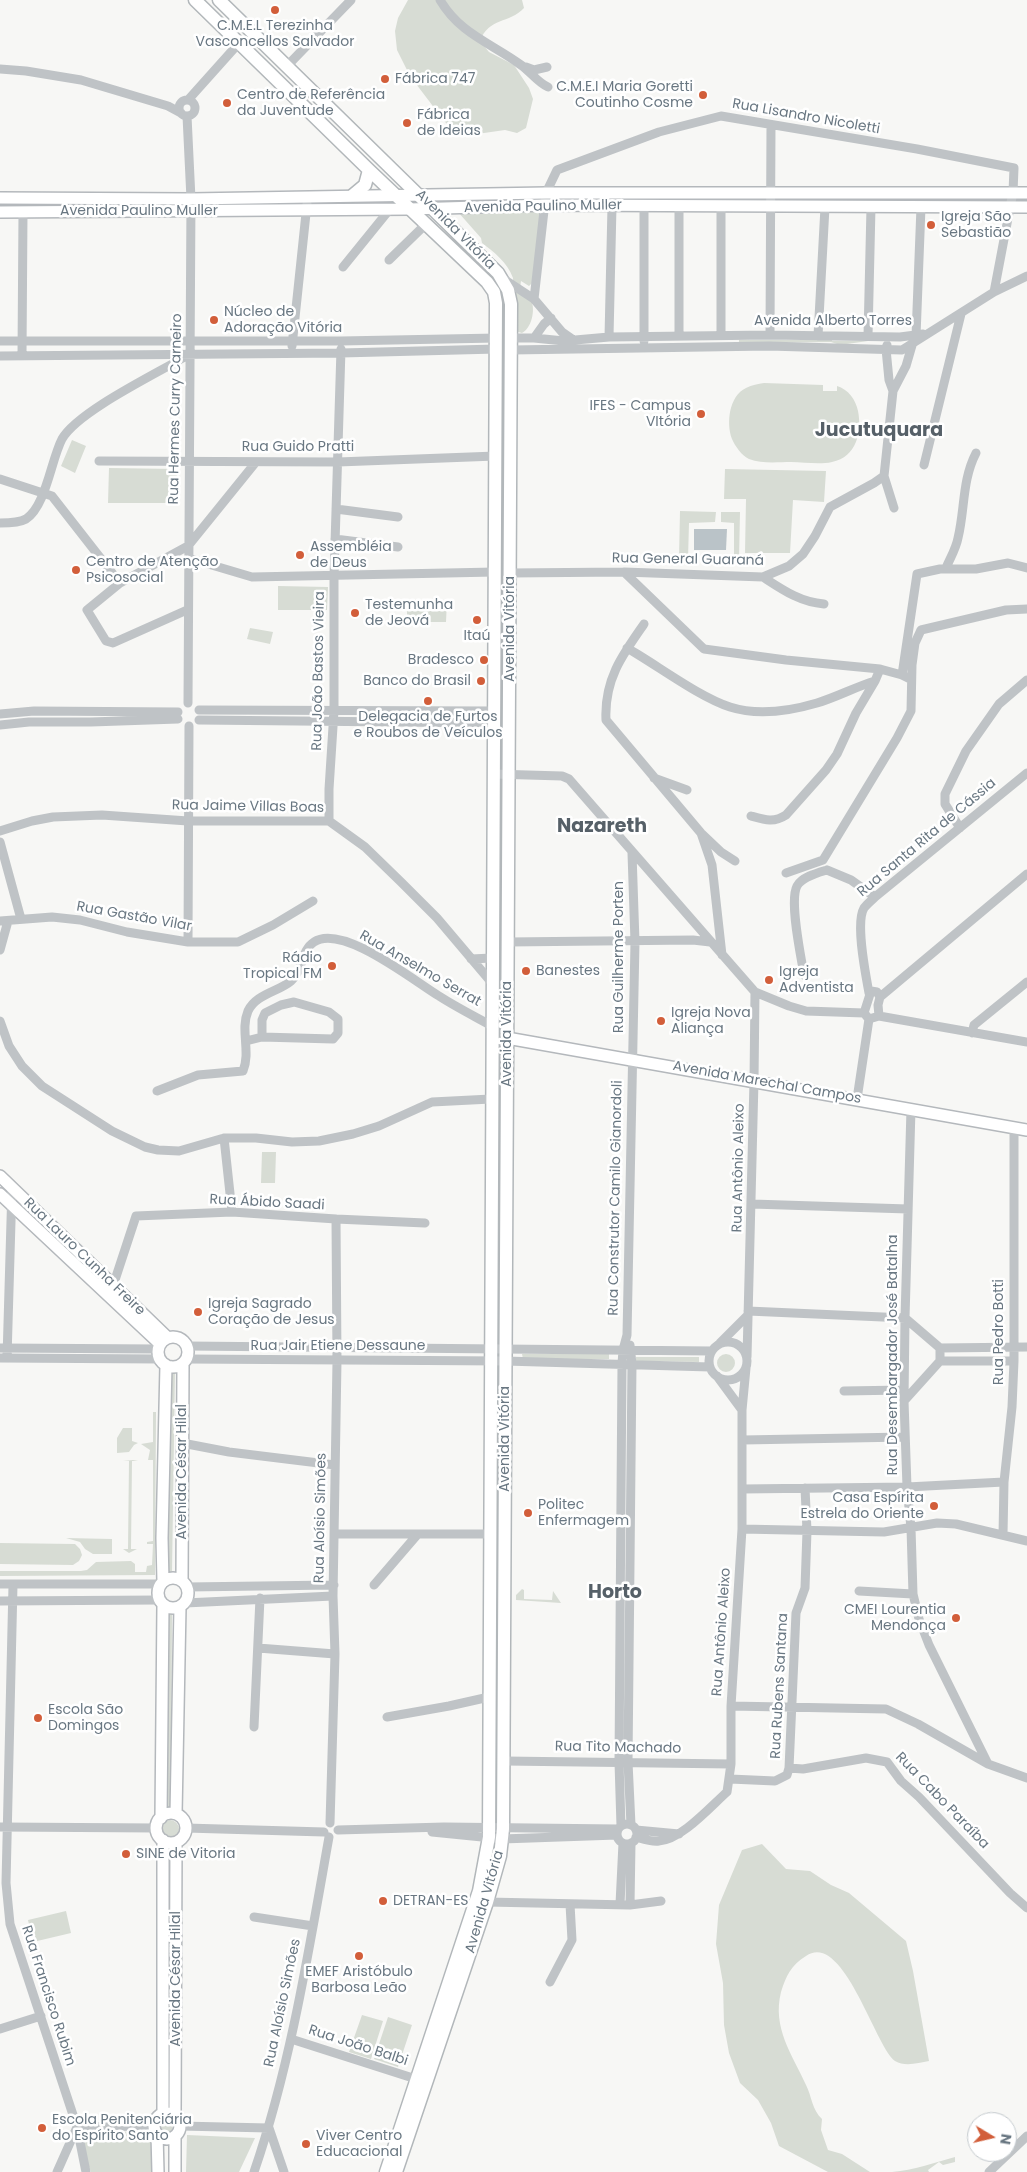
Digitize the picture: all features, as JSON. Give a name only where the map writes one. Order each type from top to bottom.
[{"type":"main road","name":"Avenida Vitória","points":[[195,0],[491,287],[496,298],[489,1697],[496,1833],[500,1856],[487,1902],[396,2172]]},
{"type":"main road","name":"Avenida Vitória","points":[[219,0],[421,196],[502,278],[510,297],[504,1760],[496,1833],[479,1891],[386,2172]]},
{"type":"main road","points":[[353,195],[365,185],[369,170]]},
{"type":"main road","points":[[497,344],[511,344]]},
{"type":"main road","points":[[492,1010],[496,1030],[501,1036],[507,1038]]},
{"type":"street","points":[[287,66],[352,0]]},
{"type":"street","points":[[440,0],[462,27],[474,37],[522,66],[534,70],[547,67]]},
{"type":"street","points":[[168,106],[185,101],[239,43]]},
{"type":"street","points":[[522,66],[540,84],[548,87]]},
{"type":"street","points":[[0,69],[26,71],[81,80],[168,106],[184,115]]},
{"type":"street","name":"Rua Hermes Curry Carneiro","points":[[184,115],[195,110],[194,104],[185,101],[179,108],[184,115],[191,204],[187,610],[188,703]]},
{"type":"street","name":"Rua Lisandro Nicoletti","points":[[534,299],[545,199],[557,170],[659,132],[721,116],[917,149],[1014,168],[1011,207],[994,292]]},
{"type":"street","points":[[770,335],[771,125]]},
{"type":"street","name":"Avenida Paulino Muller","points":[[0,212],[106,211],[307,196],[353,195],[545,199],[771,194],[1027,193]]},
{"type":"street","points":[[292,353],[307,196]]},
{"type":"street","name":"Avenida Paulino Muller","points":[[0,198],[106,198],[307,210],[432,209],[545,199],[612,206],[1027,207]]},
{"type":"street","points":[[65,211],[68,198]]},
{"type":"street","points":[[106,198],[106,211]]},
{"type":"street","points":[[610,337],[612,206]]},
{"type":"street","points":[[644,206],[645,349]]},
{"type":"street","points":[[679,206],[679,336]]},
{"type":"street","points":[[721,206],[721,335]]},
{"type":"street","points":[[818,336],[825,207]]},
{"type":"street","points":[[868,336],[871,207]]},
{"type":"street","points":[[892,390],[906,366],[915,339],[921,207]]},
{"type":"street","points":[[343,267],[390,209]]},
{"type":"street","points":[[22,355],[23,212]]},
{"type":"street","name":"Avenida Vitória","points":[[389,260],[426,224]]},
{"type":"street","name":"Avenida Alberto Torres","points":[[511,344],[534,338],[645,349],[769,346],[902,350],[915,339],[935,330],[994,292],[1027,276]]},
{"type":"street","points":[[502,278],[534,299],[551,318],[565,341]]},
{"type":"street","points":[[924,465],[961,314]]},
{"type":"street","points":[[534,338],[551,318]]},
{"type":"street","name":"Avenida Alberto Torres","points":[[511,344],[610,337],[721,335],[868,336],[915,339]]},
{"type":"street","points":[[894,508],[884,476],[892,390],[889,380],[886,346],[900,337]]},
{"type":"street","points":[[0,342],[341,341],[497,344]]},
{"type":"street","name":"Rua João Bastos Vieira","points":[[329,821],[334,711],[334,576],[341,341]]},
{"type":"street","points":[[0,356],[341,353],[497,344]]},
{"type":"street","points":[[0,523],[25,519],[34,511],[43,493],[63,438],[83,416],[191,354]]},
{"type":"street","points":[[946,568],[954,552],[958,537],[966,481],[976,453]]},
{"type":"street","name":"Rua Guido Pratti","points":[[99,461],[338,462],[496,456]]},
{"type":"street","points":[[187,610],[113,643],[109,643],[106,642],[87,610],[120,584],[188,546],[256,462]]},
{"type":"street","name":"Rua General Guaraná","points":[[510,573],[624,572],[763,577],[789,566],[803,554],[816,536],[830,507],[874,484],[884,476]]},
{"type":"street","points":[[0,479],[52,496],[120,584]]},
{"type":"street","points":[[336,509],[398,517]]},
{"type":"street","points":[[336,539],[398,547]]},
{"type":"street","points":[[188,558],[252,577],[495,572]]},
{"type":"street","points":[[786,873],[823,860],[897,738],[911,711],[911,693],[906,677],[916,574],[946,568],[976,569],[1008,563],[1027,568]]},
{"type":"street","points":[[624,572],[704,649],[786,660],[880,669],[906,677]]},
{"type":"street","points":[[763,577],[794,596],[809,602],[824,604]]},
{"type":"street","points":[[906,677],[912,665],[915,644],[920,630],[1006,610],[1027,609]]},
{"type":"street","points":[[644,624],[618,661],[606,696],[606,720],[701,833],[735,861]]},
{"type":"street","points":[[626,648],[713,699],[730,707],[747,710],[771,712],[817,703],[875,681]]},
{"type":"street","points":[[751,816],[778,820],[786,815],[826,770],[837,754],[856,713],[880,669]]},
{"type":"street","points":[[960,828],[945,804],[945,794],[966,751],[999,704],[1027,680]]},
{"type":"street","points":[[200,710],[199,720],[196,724],[189,726],[181,723],[178,716],[184,704],[188,703],[198,707],[200,710],[334,711],[494,717]]},
{"type":"street","points":[[0,714],[34,711],[178,716]]},
{"type":"street","points":[[0,725],[29,722],[178,716]]},
{"type":"street","points":[[199,720],[333,722],[494,717]]},
{"type":"street","points":[[188,942],[189,726]]},
{"type":"street","name":"Rua Santa Rita de Cássia","points":[[869,993],[861,927],[863,910],[874,897],[1027,772]]},
{"type":"street","points":[[493,774],[562,776],[569,778],[632,853],[755,992],[806,1011],[879,1016],[1027,1042]]},
{"type":"street","points":[[654,778],[687,790]]},
{"type":"street","name":"Rua Jaime Villas Boas","points":[[0,831],[32,821],[62,816],[119,815],[188,821],[329,821],[365,847],[394,875],[436,918],[492,984]]},
{"type":"street","points":[[701,833],[715,879],[722,955]]},
{"type":"street","points":[[0,842],[21,919]]},
{"type":"street","name":"Rua Guilherme Porten","points":[[632,853],[635,942],[633,1060]]},
{"type":"street","points":[[823,860],[827,870]]},
{"type":"street","points":[[804,974],[794,909],[797,885],[803,880],[827,870],[851,880],[874,897]]},
{"type":"street","points":[[879,1016],[878,1005],[880,998],[1027,874]]},
{"type":"street","name":"Rua Gastão Vilar","points":[[4,921],[52,918],[80,920],[127,932],[188,942],[238,942],[273,925],[313,901]]},
{"type":"street","points":[[0,950],[4,921]]},
{"type":"street","points":[[693,940],[697,925]]},
{"type":"street","name":"Rua Anselmo Serrat","points":[[157,1091],[198,1075],[244,1071],[247,1062],[246,1022],[248,1012],[253,1004],[262,996],[292,981],[300,968],[306,952],[314,942],[329,938],[352,944],[380,958],[439,996],[492,1026]]},
{"type":"street","points":[[508,942],[693,940],[710,942]]},
{"type":"street","points":[[471,959],[492,958]]},
{"type":"street","points":[[972,1033],[974,1025],[1027,982]]},
{"type":"street","name":"Rua Antônio Aleixo","points":[[747,1357],[746,1338],[752,1204],[755,992]]},
{"type":"street","points":[[857,1099],[869,993],[877,992],[880,998]]},
{"type":"street","points":[[246,1042],[262,1037],[328,1041],[336,1037],[338,1033],[338,1019],[334,1015],[322,1010],[294,1002],[287,1003],[265,1013],[262,1020],[262,1037]]},
{"type":"street","points":[[0,1021],[9,1046],[22,1066],[42,1086],[92,1119],[126,1138],[158,1150],[179,1151],[224,1138],[263,1138],[292,1142],[319,1140],[353,1134],[380,1126],[432,1102],[491,1099]]},
{"type":"street","name":"Avenida Marechal Campos","points":[[507,1038],[1027,1130]]},
{"type":"street","name":"Rua Construtor Camilo Gianordoli","points":[[619,1830],[624,1762],[627,1335],[633,1060]]},
{"type":"street","name":"Rua Desembargador José Batalha","points":[[910,1109],[904,1318],[904,1400],[913,1594],[919,1619],[929,1645],[988,1764]]},
{"type":"street","name":"Rua Pedro Botti","points":[[1003,1535],[1004,1482],[1012,1407],[1014,1360],[1014,1128]]},
{"type":"street","points":[[224,1138],[232,1212]]},
{"type":"street","name":"Rua Lauro Cunha Freire","points":[[0,1176],[111,1291],[162,1351]]},
{"type":"street","points":[[12,1187],[3,1358],[162,1351],[178,1338],[187,1346]]},
{"type":"street","name":"Rua Lauro Cunha Freire","points":[[0,1194],[111,1291]]},
{"type":"street","points":[[752,1204],[908,1209]]},
{"type":"street","name":"Rua Ábido Saadi","points":[[111,1291],[136,1216],[232,1212],[425,1223]]},
{"type":"street","name":"Rua Aloísio Simões","points":[[330,1823],[335,1654],[333,1596],[337,1361],[334,1219]]},
{"type":"street","points":[[742,1410],[710,1367],[710,1359],[712,1351],[748,1313],[904,1318],[940,1348],[1027,1347]]},
{"type":"street","points":[[717,1376],[724,1379],[737,1378],[746,1368],[747,1357],[740,1345],[726,1342],[719,1344]]},
{"type":"street","name":"Rua Jair Etiene Dessaune","points":[[187,1346],[490,1354]]},
{"type":"street","name":"Avenida César Hilal","points":[[185,1584],[182,1443],[187,1346]]},
{"type":"street","points":[[3,1348],[162,1351],[175,1367],[185,1361]]},
{"type":"street","points":[[904,1400],[940,1361],[940,1348]]},
{"type":"street","points":[[490,1354],[627,1350],[712,1351]]},
{"type":"street","name":"Avenida César Hilal","points":[[162,1351],[162,1583]]},
{"type":"street","name":"Rua Jair Etiene Dessaune","points":[[185,1361],[337,1361],[490,1354]]},
{"type":"street","points":[[505,1354],[627,1364],[710,1367]]},
{"type":"street","points":[[940,1361],[1014,1360]]},
{"type":"street","name":"Rua Antônio Aleixo","points":[[619,1830],[631,1836],[679,1834],[727,1792],[731,1764],[731,1706],[742,1529],[742,1410],[746,1368]]},
{"type":"street","points":[[844,1391],[904,1390]]},
{"type":"street","points":[[743,1440],[905,1437]]},
{"type":"street","points":[[182,1443],[229,1452],[335,1465]]},
{"type":"street","points":[[743,1489],[907,1487],[1004,1482]]},
{"type":"street","name":"Rua Rubens Santana","points":[[789,1768],[796,1613],[805,1588],[807,1531],[805,1488]]},
{"type":"street","points":[[742,1529],[884,1532],[937,1523],[956,1524],[1027,1541]]},
{"type":"street","points":[[334,1534],[489,1534]]},
{"type":"street","points":[[374,1585],[416,1535]]},
{"type":"street","points":[[0,1584],[162,1583],[172,1578],[185,1584],[334,1585]]},
{"type":"street","points":[[4,1827],[159,1823],[168,1813],[176,1814],[184,1820],[186,1828],[184,1836],[176,1842],[167,1842],[159,1836],[159,1823],[161,1602],[158,1592],[162,1583]]},
{"type":"street","points":[[176,1814],[183,1605],[188,1596],[185,1584]]},
{"type":"street","name":"Rua Francisco Rubim","points":[[13,1585],[4,1827],[10,1924],[77,2127],[86,2172]]},
{"type":"street","points":[[859,1591],[913,1594]]},
{"type":"street","points":[[0,1601],[161,1602],[171,1608],[183,1605],[260,1598],[333,1596]]},
{"type":"street","points":[[254,1727],[260,1598]]},
{"type":"street","points":[[258,1648],[335,1654]]},
{"type":"street","points":[[387,1717],[489,1697]]},
{"type":"street","points":[[731,1706],[878,1709],[892,1711],[988,1764],[1027,1778]]},
{"type":"street","name":"Rua Cabo Paraíba","points":[[789,1768],[803,1769],[866,1758],[887,1762],[901,1781],[919,1797],[1003,1886],[1027,1908]]},
{"type":"street","name":"Rua Tito Machado","points":[[504,1760],[731,1764]]},
{"type":"street","name":"Rua Construtor Camilo Gianordoli","points":[[624,1762],[631,1836],[625,1905]]},
{"type":"street","points":[[730,1779],[775,1781],[786,1775],[789,1768]]},
{"type":"street","points":[[326,1834],[326,1825],[330,1823],[334,1824],[338,1830]]},
{"type":"street","points":[[338,1830],[444,1827],[496,1833],[619,1830],[631,1836]]},
{"type":"street","points":[[186,1828],[326,1834],[334,1836],[338,1830]]},
{"type":"street","name":"Rua Aloísio Simões","points":[[254,2172],[269,2128],[291,2038],[313,1926],[326,1834]]},
{"type":"street","name":"Avenida César Hilal","points":[[163,1840],[163,2113]]},
{"type":"street","name":"Avenida César Hilal","points":[[175,2115],[176,1842]]},
{"type":"street","points":[[487,1902],[625,1905],[661,1901]]},
{"type":"street","points":[[550,1982],[572,1940],[570,1904]]},
{"type":"street","points":[[254,1917],[313,1926]]},
{"type":"street","points":[[0,2029],[41,2016]]},
{"type":"street","name":"Rua João Balbi","points":[[291,2038],[416,2079]]},
{"type":"street","points":[[158,2172],[155,2130],[156,2119],[163,2113],[175,2115],[178,2131],[176,2172]]},
{"type":"street","points":[[57,2172],[77,2127],[155,2130],[166,2139],[178,2131],[269,2128],[284,2172]]},
{"type":"street","points":[[989,2172],[1027,2136]]},
{"type":"shaded area","points":[[408,0],[522,0],[524,8],[512,17],[494,24],[484,33],[480,41],[489,52],[514,65],[529,88],[533,99],[526,128],[517,133],[505,130],[477,134],[456,131],[445,122],[410,76],[397,50],[395,31],[398,18]]},
{"type":"shaded area","points":[[538,210],[541,213],[532,283],[529,286],[521,281],[520,288],[531,300],[533,314],[528,328],[522,333],[515,331],[513,278],[510,272],[500,258],[482,243],[481,238],[458,212]]},
{"type":"shaded area","points":[[739,340],[868,341],[840,345],[831,342],[739,343]]},
{"type":"shaded area","points":[[764,383],[823,385],[823,391],[837,391],[837,386],[845,390],[855,403],[859,419],[858,435],[852,449],[840,459],[827,463],[765,462],[746,458],[732,439],[729,425],[730,411],[740,392],[750,386]]},
{"type":"shaded area","points":[[72,440],[86,446],[75,473],[61,466]]},
{"type":"shaded area","points":[[109,468],[177,469],[176,503],[108,503]]},
{"type":"shaded area","points":[[725,469],[826,471],[824,502],[793,500],[790,553],[745,553],[746,499],[724,499]]},
{"type":"shaded area","points":[[680,511],[716,512],[715,522],[689,523],[688,559],[679,559]]},
{"type":"shaded area","points":[[721,512],[740,512],[739,560],[734,560],[734,523],[721,522]]},
{"type":"shaded area","points":[[694,529],[727,529],[726,550],[694,550]]},
{"type":"shaded area","points":[[278,586],[328,587],[327,610],[278,610]]},
{"type":"shaded area","points":[[407,599],[447,600],[446,622],[407,622]]},
{"type":"shaded area","points":[[250,628],[273,632],[270,644],[247,639]]},
{"type":"shaded area","points":[[262,1152],[276,1152],[275,1183],[261,1183]]},
{"type":"shaded area","points":[[522,1354],[609,1354],[609,1359],[523,1359]]},
{"type":"shaded area","points":[[726,1354],[732,1357],[735,1363],[732,1369],[726,1372],[720,1369],[717,1363],[720,1357]]},
{"type":"shaded area","points":[[636,1357],[699,1357],[699,1362],[636,1361]]},
{"type":"shaded area","points":[[168,1371],[175,1371],[172,1573],[165,1573]]},
{"type":"shaded area","points":[[153,1412],[156,1412],[155,1575],[0,1576],[0,1571],[81,1571],[87,1570],[96,1562],[131,1561],[135,1564],[135,1572],[146,1572],[147,1566],[152,1565],[153,1544],[147,1544],[147,1542],[153,1541],[153,1460],[148,1460],[150,1450],[141,1444],[153,1442]]},
{"type":"shaded area","points":[[123,1428],[132,1428],[132,1441],[138,1443],[129,1452],[117,1453],[117,1438]]},
{"type":"shaded area","points":[[133,1460],[138,1461],[132,1461],[131,1549],[137,1549],[129,1553],[123,1549],[128,1549],[129,1461],[123,1461]]},
{"type":"shaded area","points":[[66,1538],[112,1539],[112,1554],[93,1554],[85,1549],[80,1542]]},
{"type":"shaded area","points":[[0,1543],[75,1544],[80,1549],[82,1555],[79,1561],[73,1565],[0,1564]]},
{"type":"shaded area","points":[[522,1589],[524,1590],[524,1599],[552,1600],[553,1591],[561,1603],[516,1600],[516,1595]]},
{"type":"shaded area","points":[[165,1614],[172,1614],[171,1807],[163,1807]]},
{"type":"shaded area","points":[[166,1820],[174,1820],[179,1825],[177,1836],[166,1838],[161,1833],[161,1825]]},
{"type":"shaded area","points":[[762,1844],[786,1869],[810,1871],[831,1885],[849,1893],[906,1941],[929,2061],[907,2064],[895,2061],[887,2051],[845,1974],[833,1959],[820,1952],[806,1956],[793,1967],[787,1976],[781,1992],[779,2017],[781,2029],[814,2107],[822,2119],[821,2130],[828,2150],[842,2154],[870,2172],[828,2172],[779,2146],[771,2123],[758,2100],[740,2083],[729,2053],[724,2025],[723,1983],[716,1944],[719,1905],[742,1850]]},
{"type":"shaded area","points":[[66,1911],[71,1933],[33,1942],[28,1920]]},
{"type":"shaded area","points":[[362,2015],[383,2021],[371,2059],[349,2052]]},
{"type":"shaded area","points":[[388,2017],[412,2025],[398,2067],[374,2059]]},
{"type":"shaded area","points":[[163,2119],[169,2119],[173,2126],[169,2133],[163,2133],[159,2129],[159,2123]]},
{"type":"shaded area","points":[[99,2131],[152,2132],[153,2172],[91,2172],[81,2145],[86,2135]]},
{"type":"shaded area","points":[[187,2135],[255,2138],[239,2172],[186,2172]]},
{"type":"shaded area","points":[[955,2157],[955,2162],[943,2165],[939,2162],[928,2170],[929,2172],[892,2172],[916,2168]]},
{"type":"place","name":"C.M.E.L Terezinha Vasconcellos Salvador","points":[[275,10]]},
{"type":"place","name":"Fábrica 747","points":[[385,79]]},
{"type":"place","name":"C.M.E.I Maria Goretti Coutinho Cosme","points":[[703,95]]},
{"type":"place","name":"Centro de Referência da Juventude","points":[[227,103]]},
{"type":"place","name":"Fábrica de Ideias","points":[[407,123]]},
{"type":"place","name":"Igreja São Sebastião","points":[[931,225]]},
{"type":"place","name":"Núcleo de Adoração Vitória","points":[[214,320]]},
{"type":"place","name":"IFES - Campus VItória","points":[[701,414]]},
{"type":"place","name":"Assembléia de Deus","points":[[300,555]]},
{"type":"place","name":"Centro de Atenção Psicosocial","points":[[76,570]]},
{"type":"place","name":"Testemunha de Jeová","points":[[355,613]]},
{"type":"place","name":"Itaú","points":[[477,620]]},
{"type":"place","name":"Bradesco","points":[[484,660]]},
{"type":"place","name":"Banco do Brasil","points":[[481,681]]},
{"type":"place","name":"Delegacia de Furtos e Roubos de Veículos","points":[[428,701]]},
{"type":"place","name":"Rádio Tropical FM","points":[[332,966]]},
{"type":"place","name":"Banestes","points":[[526,971]]},
{"type":"place","name":"Igreja Adventista","points":[[769,980]]},
{"type":"place","name":"Igreja Nova Aliança","points":[[661,1021]]},
{"type":"place","name":"Igreja Sagrado Coração de Jesus","points":[[198,1312]]},
{"type":"place","name":"Casa Espírita Estrela do Oriente","points":[[934,1506]]},
{"type":"place","name":"Politec Enfermagem","points":[[528,1513]]},
{"type":"place","name":"CMEI Lourentia Mendonça","points":[[956,1618]]},
{"type":"place","name":"Escola São Domingos","points":[[38,1718]]},
{"type":"place","name":"SINE de Vitoria","points":[[126,1854]]},
{"type":"place","name":"DETRAN-ES","points":[[383,1901]]},
{"type":"place","name":"EMEF Aristóbulo Barbosa Leão","points":[[359,1956]]},
{"type":"place","name":"Escola Penitenciária do Espírito Santo","points":[[42,2128]]},
{"type":"place","name":"Viver Centro Educacional","points":[[306,2144]]},
{"type":"district","name":"Jucutuquara","points":[[879,431]]},
{"type":"district","name":"Nazareth","points":[[602,827]]},
{"type":"district","name":"Horto","points":[[615,1593]]}]
